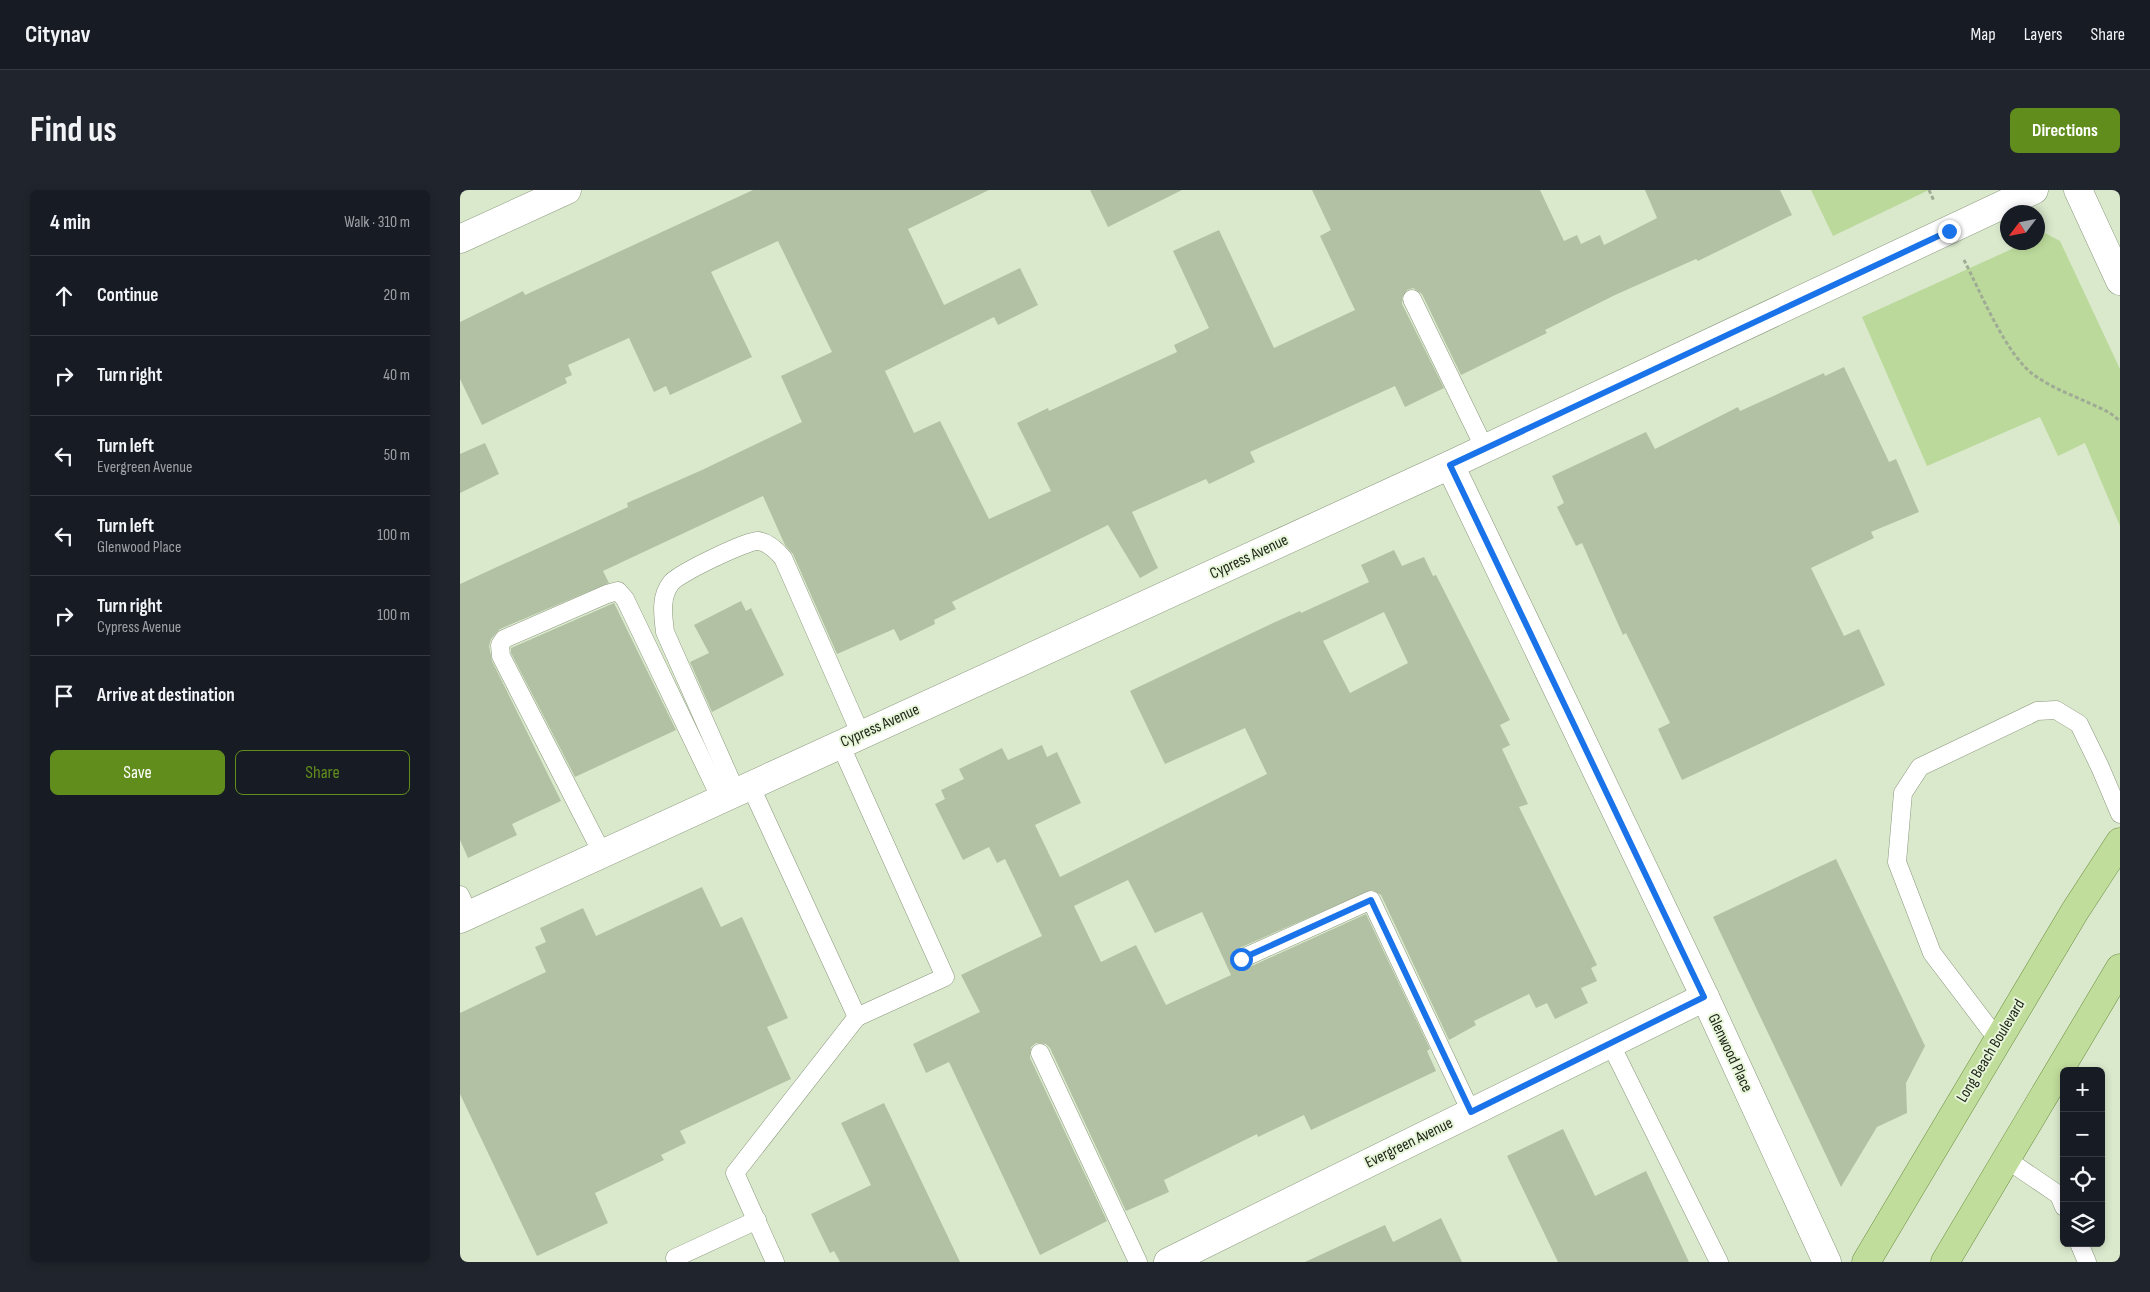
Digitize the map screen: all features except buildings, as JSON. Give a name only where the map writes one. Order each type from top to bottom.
[{"type":"main road","name":"Long Beach Boulevard","points":[[1866,1262],[2075,911],[2120,842]]},
{"type":"main road","points":[[1944,1262],[2120,968]]},
{"type":"street","points":[[460,239],[567,190]]},
{"type":"street","name":"Cypress Avenue","points":[[463,910],[602,853],[851,740],[1485,449],[2034,190]]},
{"type":"street","points":[[2078,190],[2120,281]]},
{"type":"street","name":"Glenwood Place","points":[[1450,465],[1704,997],[1827,1262]]},
{"type":"street","name":"Evergreen Avenue","points":[[1168,1262],[1704,997]]},
{"type":"lane","points":[[1412,299],[1485,449]]},
{"type":"lane","points":[[736,792],[665,632],[663,608],[671,582],[686,572],[748,542],[759,541],[769,546],[783,558],[851,740],[945,977],[856,1017],[735,1173],[775,1262]]},
{"type":"lane","points":[[602,853],[501,656],[500,645],[504,639],[607,594],[618,591],[625,599],[736,792],[856,1017]]},
{"type":"lane","points":[[1998,1040],[1932,953],[1897,862],[1903,793],[1920,767],[2037,711],[2056,710],[2078,724],[2100,767],[2120,814]]},
{"type":"lane","points":[[1241,959],[1371,900],[1471,1112]]},
{"type":"lane","points":[[1610,1043],[1719,1262]]},
{"type":"lane","points":[[1040,1053],[1138,1262]]},
{"type":"lane","points":[[2006,1159],[2059,1195],[2062,1202]]},
{"type":"lane","points":[[673,1261],[756,1220]]},
{"type":"lane","points":[[2081,1247],[2087,1262]]},
{"type":"path","points":[[1961,255],[2007,342],[2034,375],[2110,413],[2120,421]]},
{"type":"green space","points":[[1811,190],[1929,190],[1833,236]]},
{"type":"green space","points":[[2045,233],[2060,241],[2120,369],[2120,526],[2085,443],[2058,456],[2040,417],[1927,466],[1862,317],[2010,250],[2045,250]]},
{"type":"route","points":[[1241,959],[1371,900],[1471,1112],[1704,997],[1450,465],[1949,231]]}]
